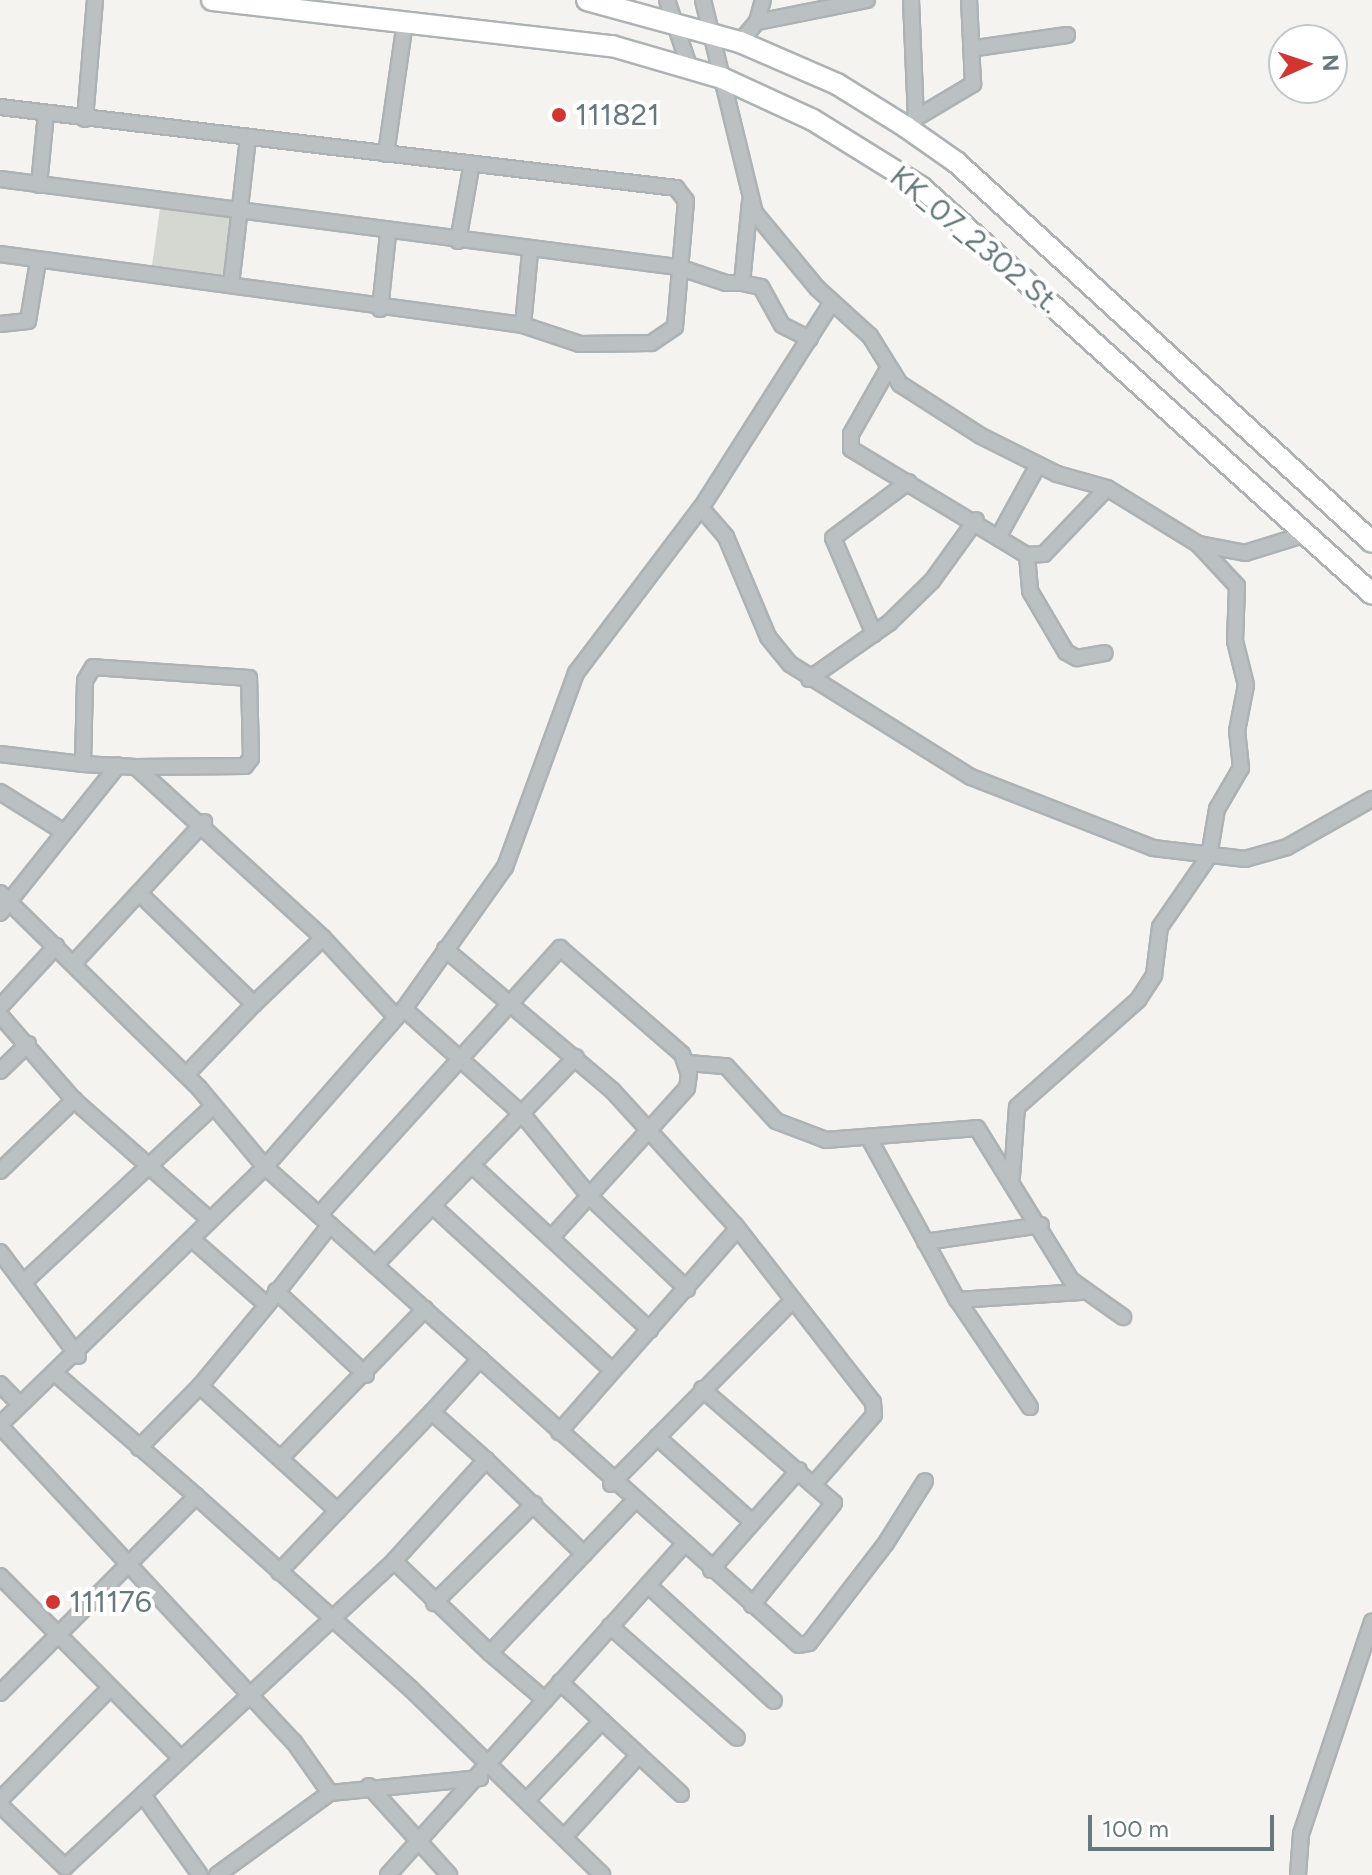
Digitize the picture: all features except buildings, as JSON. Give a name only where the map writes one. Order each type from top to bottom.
[{"type":"main road","name":"KK_07_2302 St.","points":[[212,0],[612,46],[722,78],[813,120],[921,187],[1372,594]]},
{"type":"main road","name":"KK_07_2302 St.","points":[[587,0],[740,42],[914,121],[1372,542]]},
{"type":"street","points":[[85,119],[95,0]]},
{"type":"street","points":[[667,0],[679,23],[690,69]]},
{"type":"street","points":[[703,0],[715,35],[722,78],[736,111],[751,200],[761,224],[832,302],[870,336],[888,369],[981,436],[1038,465],[1107,488],[1198,544],[1237,586],[1235,641],[1246,685],[1237,731],[1241,768],[1217,809],[1209,856],[1160,927],[1154,975],[1138,1000],[1017,1107],[1010,1124],[1012,1176]]},
{"type":"street","points":[[740,42],[759,6],[863,0]]},
{"type":"street","points":[[911,0],[914,121],[968,91],[976,48],[969,0]]},
{"type":"street","points":[[386,154],[405,22]]},
{"type":"street","points":[[976,48],[1067,35]]},
{"type":"street","points":[[0,107],[386,154],[471,168],[681,190],[675,327],[661,341],[595,346],[523,325],[380,309],[231,285],[0,254]]},
{"type":"street","points":[[39,185],[46,114]]},
{"type":"street","points":[[231,285],[248,139]]},
{"type":"street","points":[[458,241],[471,168]]},
{"type":"street","points":[[0,179],[388,234],[678,267],[761,287],[782,325],[810,339]]},
{"type":"street","points":[[742,283],[751,200]]},
{"type":"street","points":[[380,309],[388,234]]},
{"type":"street","points":[[523,325],[530,252]]},
{"type":"street","points":[[0,324],[28,321],[38,261]]},
{"type":"street","points":[[330,1793],[294,1742],[248,1697],[0,1426],[19,1404],[78,1356],[265,1167],[399,1013],[519,837],[576,673],[701,508],[832,302]]},
{"type":"street","points":[[888,369],[848,443],[908,482],[1000,534],[1027,555],[1044,554],[1107,488]]},
{"type":"street","points":[[1000,534],[1038,465]]},
{"type":"street","points":[[874,634],[833,538],[908,482]]},
{"type":"street","points":[[701,508],[726,537],[768,637],[809,679],[971,777],[1153,848],[1209,856],[1265,856],[1372,799]]},
{"type":"street","points":[[809,679],[874,634],[932,581],[976,520]]},
{"type":"street","points":[[1198,544],[1245,553],[1306,534]]},
{"type":"street","points":[[1027,555],[1030,591],[1066,652],[1077,658],[1105,653]]},
{"type":"street","points":[[0,754],[83,764],[136,767],[245,766],[251,758],[249,678],[93,667],[85,681],[83,764]]},
{"type":"street","points":[[0,913],[5,896],[64,832],[118,765]]},
{"type":"street","points":[[136,767],[204,822],[399,1013],[465,1060],[523,1115],[590,1197],[687,1289]]},
{"type":"street","points":[[0,792],[64,832]]},
{"type":"street","points":[[74,963],[204,822]]},
{"type":"street","points":[[139,893],[254,1004]]},
{"type":"street","points":[[5,896],[186,1075],[265,1167],[480,1359],[611,1484],[799,1645],[809,1643],[925,1481]]},
{"type":"street","points":[[186,1075],[323,938]]},
{"type":"street","points":[[0,1007],[56,946]]},
{"type":"street","points":[[139,1448],[200,1386],[267,1305],[324,1220],[465,1060],[509,1000],[560,948],[688,1063],[726,1066],[796,1132],[826,1140],[977,1128],[1012,1176],[1081,1292],[1123,1317]]},
{"type":"street","points":[[445,949],[576,1057],[793,1300],[875,1409],[814,1484]]},
{"type":"street","points":[[0,1015],[74,1100],[149,1159],[210,1220]]},
{"type":"street","points":[[0,1071],[28,1044]]},
{"type":"street","points":[[375,1265],[435,1208],[576,1057]]},
{"type":"street","points":[[552,1237],[687,1088],[688,1063]]},
{"type":"street","points":[[0,1171],[74,1100]]},
{"type":"street","points":[[25,1281],[149,1159],[213,1106]]},
{"type":"street","points":[[869,1138],[957,1300],[1030,1407]]},
{"type":"street","points":[[474,1167],[650,1330]]},
{"type":"street","points":[[435,1208],[611,1369]]},
{"type":"street","points":[[925,1242],[1041,1225]]},
{"type":"street","points":[[559,1432],[611,1369],[650,1330],[735,1232]]},
{"type":"street","points":[[193,1240],[267,1305]]},
{"type":"street","points":[[0,1252],[25,1281],[78,1356]]},
{"type":"street","points":[[276,1291],[366,1375]]},
{"type":"street","points":[[957,1300],[1081,1292]]},
{"type":"street","points":[[611,1484],[793,1300]]},
{"type":"street","points":[[282,1457],[366,1375],[425,1309]]},
{"type":"street","points":[[279,1572],[480,1359]]},
{"type":"street","points":[[57,1375],[332,1619],[485,1773],[527,1800],[566,1835],[602,1875]]},
{"type":"street","points":[[0,1384],[19,1404]]},
{"type":"street","points":[[200,1386],[282,1457],[338,1511]]},
{"type":"street","points":[[702,1389],[832,1498],[833,1509],[752,1605]]},
{"type":"street","points":[[432,1412],[534,1504],[584,1554]]},
{"type":"street","points":[[657,1437],[752,1522]]},
{"type":"street","points":[[110,1688],[0,1802],[68,1871],[181,1758],[394,1561],[486,1460]]},
{"type":"street","points":[[711,1570],[799,1470]]},
{"type":"street","points":[[1,1689],[57,1635],[124,1562],[196,1496]]},
{"type":"street","points":[[490,1653],[634,1501]]},
{"type":"street","points":[[434,1603],[534,1504]]},
{"type":"street","points":[[388,1875],[485,1773],[560,1682],[682,1547]]},
{"type":"street","points":[[394,1561],[434,1603],[545,1700]]},
{"type":"street","points":[[0,1576],[181,1758]]},
{"type":"street","points":[[648,1585],[774,1701]]},
{"type":"street","points":[[1298,1875],[1301,1834],[1367,1653],[1372,1622]]},
{"type":"street","points":[[610,1626],[737,1738]]},
{"type":"street","points":[[560,1682],[681,1794]]},
{"type":"street","points":[[527,1800],[602,1721]]},
{"type":"street","points":[[566,1835],[639,1755]]},
{"type":"street","points":[[217,1875],[330,1793],[485,1773]]},
{"type":"street","points":[[369,1786],[449,1875]]},
{"type":"street","points":[[143,1795],[200,1875]]},
{"type":"shaded area","points":[[161,201],[240,212],[230,285],[151,274]]},
{"type":"place","name":"111821","points":[[559,115]]},
{"type":"place","name":"111176","points":[[53,1602]]}]
